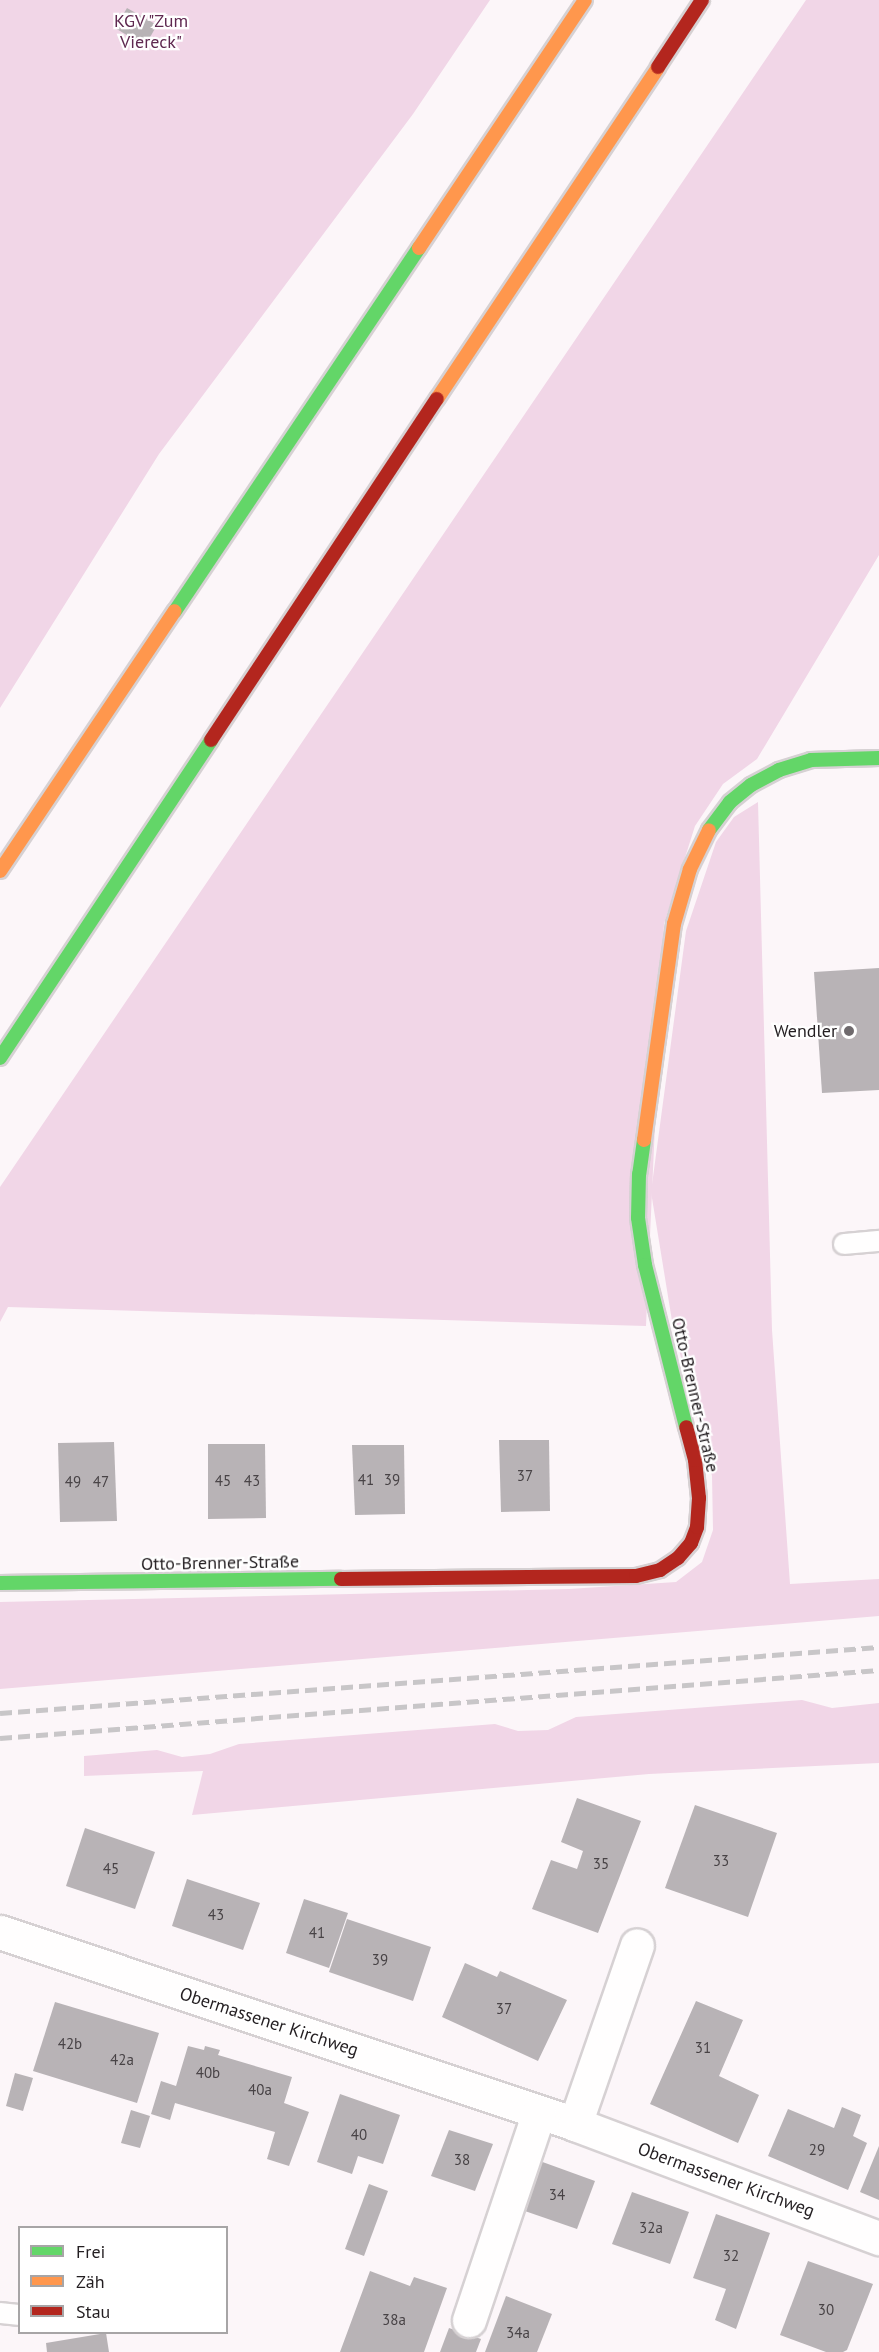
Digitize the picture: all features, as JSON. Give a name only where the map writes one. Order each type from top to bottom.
[{"type":"main road","points":[[0,872],[585,0]]},
{"type":"main road","points":[[0,1058],[702,0]]},
{"type":"main road","name":"Otto-Brenner-Straße","points":[[0,1583],[636,1576],[660,1570],[678,1558],[691,1543],[697,1527],[699,1498],[695,1460],[645,1265],[638,1218],[639,1174],[674,924],[690,869],[707,832],[730,802],[750,785],[779,770],[811,760],[879,758]]},
{"type":"street","name":"Obermassener Kirchweg","points":[[0,1932],[575,2124],[879,2238]]},
{"type":"street","points":[[575,2124],[637,1945]]},
{"type":"street","points":[[468,2320],[539,2112]]},
{"type":"lane","points":[[844,1244],[879,1241]]},
{"type":"lane","points":[[0,2313],[18,2315]]},
{"type":"green space","name":"KGV \"Zum Viereck\"","points":[[0,0],[490,0],[413,114],[159,454],[0,708]]},
{"type":"green space","points":[[806,0],[879,0],[879,555],[757,759],[723,784],[695,826],[664,924],[646,1326],[8,1307],[0,1322],[0,1187]]},
{"type":"green space","points":[[758,802],[772,1330],[790,1584],[879,1579],[879,1616],[0,1689],[0,1602],[569,1589],[676,1582],[702,1562],[713,1530],[712,1476],[673,1327],[651,1192],[686,931],[716,842],[734,817]]},
{"type":"green space","points":[[802,1700],[832,1708],[879,1703],[879,1763],[649,1774],[192,1815],[203,1771],[84,1776],[84,1756],[157,1750],[182,1757],[210,1754],[239,1744],[495,1724],[518,1731],[548,1730],[576,1717]]},
{"type":"building","points":[[127,8],[157,25],[145,46],[115,28]]},
{"type":"building","name":"Wendler","points":[[879,968],[879,1090],[822,1093],[814,972]]},
{"type":"building","points":[[499,1440],[549,1440],[550,1511],[501,1512]]},
{"type":"building","points":[[114,1442],[117,1521],[60,1522],[58,1443]]},
{"type":"building","points":[[208,1444],[265,1444],[266,1518],[208,1519]]},
{"type":"building","points":[[352,1445],[404,1445],[405,1514],[355,1515]]},
{"type":"building","points":[[577,1798],[641,1821],[598,1933],[532,1909],[551,1860],[577,1869],[583,1851],[561,1842]]},
{"type":"building","points":[[695,1805],[777,1833],[748,1917],[665,1888]]},
{"type":"building","points":[[85,1828],[155,1852],[135,1909],[66,1886]]},
{"type":"building","points":[[187,1879],[260,1903],[243,1950],[172,1926]]},
{"type":"building","points":[[304,1899],[348,1913],[329,1968],[286,1953]]},
{"type":"building","points":[[347,1919],[431,1947],[413,2001],[329,1972]]},
{"type":"building","points":[[465,1963],[497,1977],[500,1971],[567,2000],[538,2061],[442,2017]]},
{"type":"building","points":[[696,2001],[743,2020],[719,2076],[759,2095],[738,2143],[650,2104]]},
{"type":"building","points":[[55,2002],[159,2033],[137,2103],[33,2071]]},
{"type":"building","points":[[188,2046],[204,2050],[205,2046],[220,2050],[218,2055],[292,2077],[284,2103],[309,2112],[289,2166],[267,2159],[275,2132],[175,2103],[170,2120],[151,2114],[161,2081],[176,2086]]},
{"type":"building","points":[[15,2073],[33,2078],[23,2111],[6,2106]]},
{"type":"building","points":[[340,2094],[400,2115],[383,2164],[358,2156],[352,2174],[317,2162]]},
{"type":"building","points":[[842,2107],[861,2115],[853,2136],[867,2143],[848,2190],[768,2156],[788,2109],[834,2128]]},
{"type":"building","points":[[131,2110],[150,2116],[140,2148],[121,2143]]},
{"type":"building","points":[[449,2130],[493,2144],[475,2191],[431,2176]]},
{"type":"building","points":[[879,2146],[879,2200],[860,2192]]},
{"type":"building","points":[[537,2160],[595,2181],[577,2229],[519,2209]]},
{"type":"building","points":[[369,2184],[388,2191],[364,2256],[345,2249]]},
{"type":"building","points":[[632,2192],[689,2212],[670,2264],[612,2244]]},
{"type":"building","points":[[716,2214],[770,2233],[736,2329],[715,2320],[726,2289],[693,2278]]},
{"type":"building","points":[[808,2261],[873,2284],[847,2350],[843,2352],[826,2352],[780,2335]]},
{"type":"building","points":[[370,2271],[410,2286],[414,2277],[447,2288],[424,2352],[340,2352]]},
{"type":"building","points":[[506,2296],[552,2314],[537,2352],[485,2352]]},
{"type":"building","points":[[449,2328],[481,2339],[476,2352],[440,2352]]},
{"type":"building","points":[[106,2334],[109,2352],[47,2352],[46,2343]]},
{"type":"railway","points":[[0,1713],[879,1647]]},
{"type":"railway","points":[[0,1738],[879,1670]]},
{"type":"traffic: fast","points":[[175,611],[419,248]]},
{"type":"traffic: fast","points":[[0,1058],[211,740]]},
{"type":"traffic: fast","points":[[709,830],[730,802],[751,785],[779,770],[811,760],[879,758]]},
{"type":"traffic: fast","points":[[644,1140],[639,1174],[638,1218],[645,1265],[686,1427]]},
{"type":"traffic: fast","points":[[0,1583],[341,1579]]},
{"type":"traffic: slow","points":[[419,248],[585,0]]},
{"type":"traffic: slow","points":[[437,399],[658,67]]},
{"type":"traffic: slow","points":[[0,871],[175,611]]},
{"type":"traffic: slow","points":[[644,1140],[674,924],[690,869],[709,830]]},
{"type":"traffic: jam","points":[[658,67],[702,0]]},
{"type":"traffic: jam","points":[[211,740],[437,399]]},
{"type":"traffic: jam","points":[[341,1579],[636,1576],[660,1570],[678,1558],[691,1543],[697,1527],[699,1498],[695,1460],[686,1427]]},
{"type":"place","name":"Wendler","points":[[849,1031]]}]
